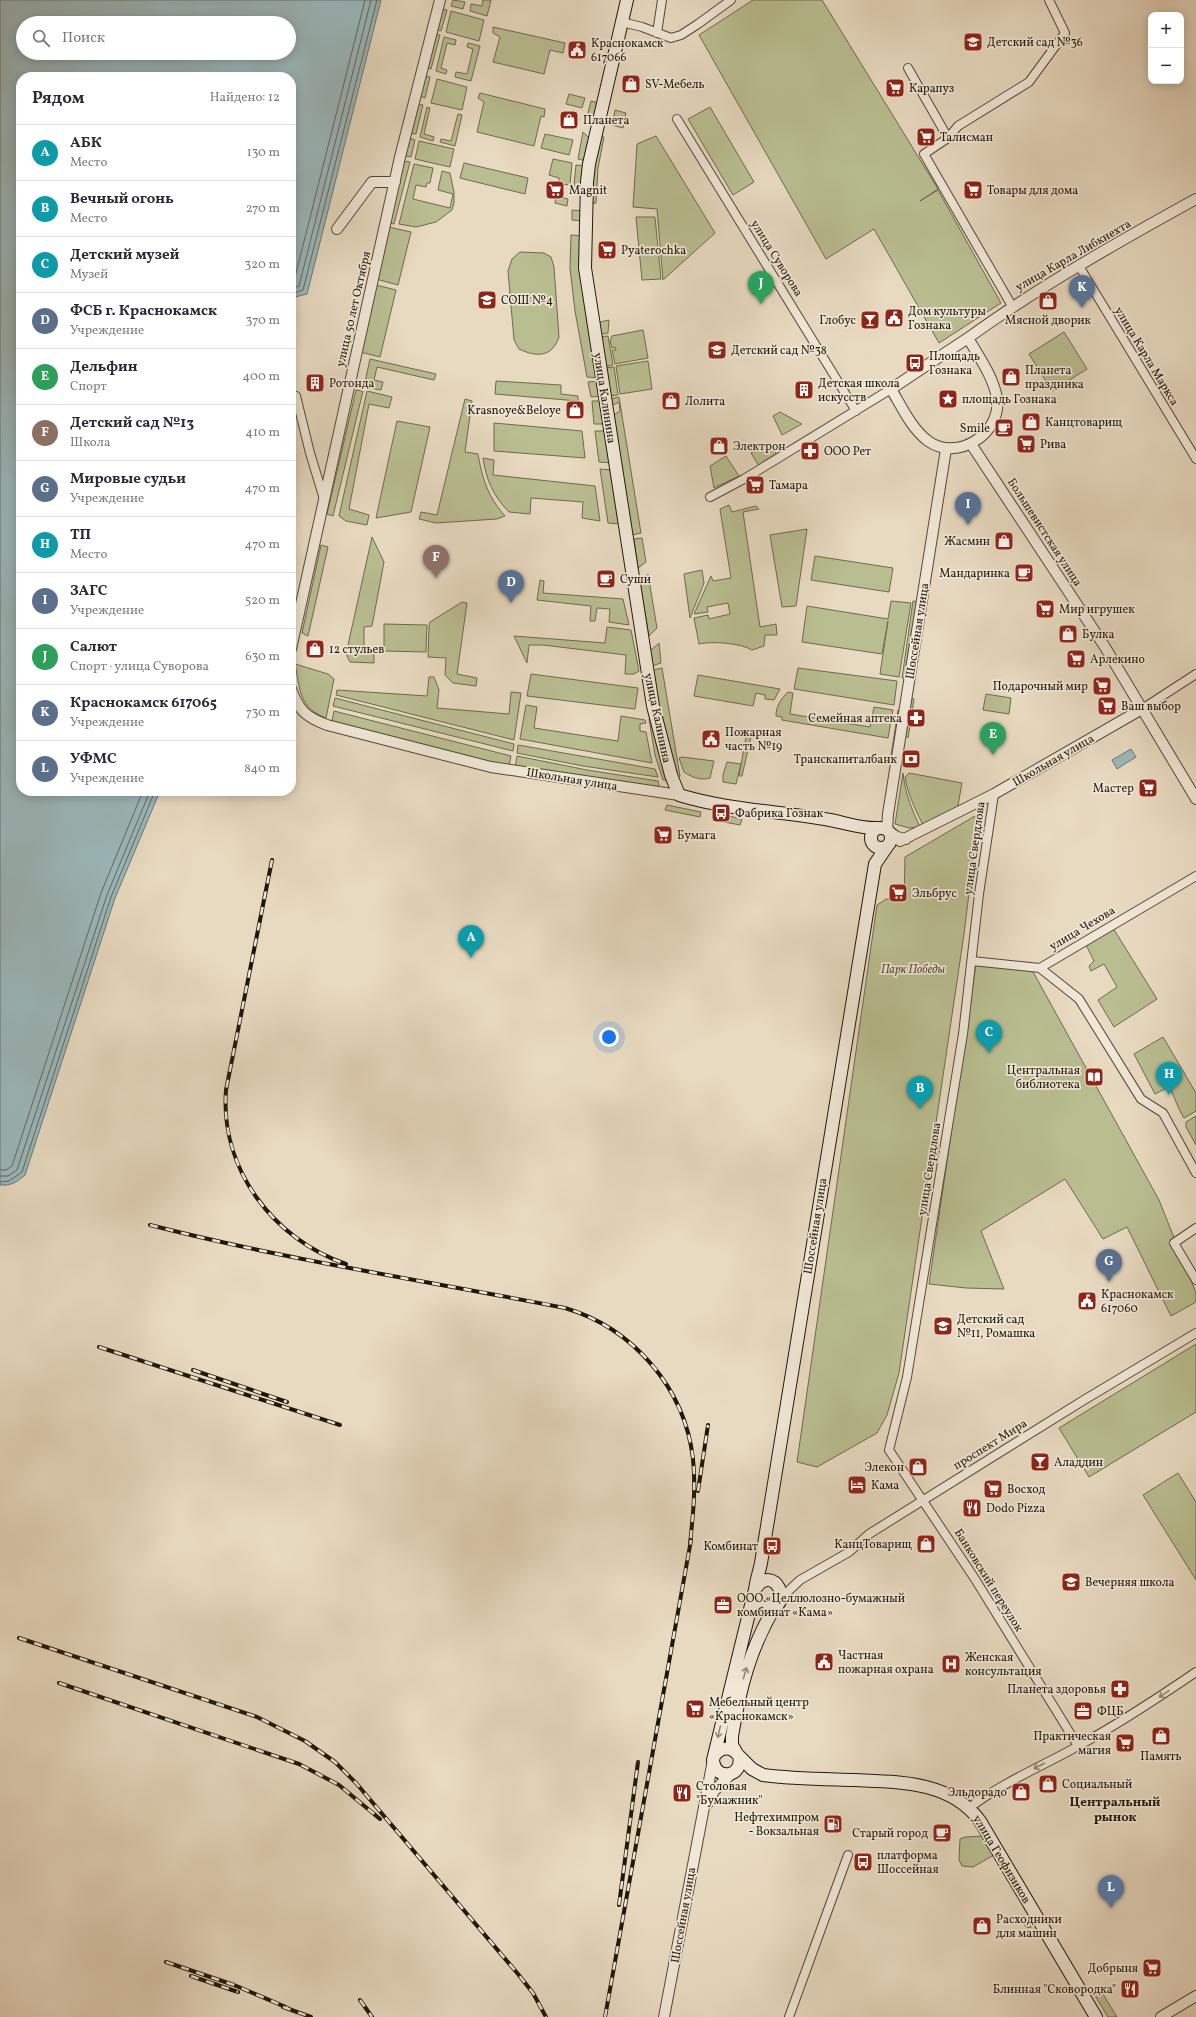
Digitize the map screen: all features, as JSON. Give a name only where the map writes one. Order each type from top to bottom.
[{"type":"main road","name":"улица Калинина","points":[[627,0],[589,164],[587,182],[585,268],[651,695],[659,734],[671,775],[679,795]]},
{"type":"main road","name":"Школьная улица","points":[[679,795],[710,804],[830,820],[857,826],[883,829]]},
{"type":"main road","points":[[857,826],[880,848],[888,845]]},
{"type":"main road","points":[[883,829],[891,839],[875,864],[871,835],[883,829]]},
{"type":"main road","name":"Шоссейная улица","points":[[713,1758],[761,1563],[875,864]]},
{"type":"main road","points":[[761,1563],[766,1575],[780,1589],[778,1601],[757,1640],[744,1677],[732,1736],[732,1744],[737,1754],[740,1765],[738,1769],[730,1775],[718,1772],[713,1758],[716,1752],[724,1748],[728,1748],[737,1754],[752,1769],[763,1775]]},
{"type":"main road","points":[[774,1582],[765,1581],[755,1591],[756,1601],[763,1607],[772,1607],[778,1601]]},
{"type":"main road","name":"улица Геофизиков","points":[[730,1775],[763,1775],[922,1786],[953,1796],[969,1808],[980,1820],[1096,2017]]},
{"type":"street","name":"улица 50 лет Октября","points":[[296,626],[395,182],[440,0]]},
{"type":"street","points":[[657,33],[662,0]]},
{"type":"street","points":[[622,22],[671,38],[681,35],[730,0]]},
{"type":"street","points":[[1012,306],[924,154],[948,138],[958,126],[1029,82],[1065,33],[1049,0]]},
{"type":"street","points":[[908,68],[948,138]]},
{"type":"street","name":"улица Суворова","points":[[677,119],[856,411]]},
{"type":"street","points":[[337,229],[372,182],[395,182]]},
{"type":"street","name":"улица Карла Либкнехта","points":[[968,338],[1012,306],[1079,266],[1196,200]]},
{"type":"street","name":"улица Карла Маркса","points":[[1079,266],[1196,459]]},
{"type":"street","points":[[710,497],[744,479],[856,411],[968,338],[990,377],[997,398],[994,421],[987,432],[971,444],[946,449],[929,441],[914,428],[891,389]]},
{"type":"street","points":[[296,396],[324,500]]},
{"type":"street","name":"Большевистская улица","points":[[971,444],[1105,647],[1196,799]]},
{"type":"street","name":"Шоссейная улица","points":[[883,829],[888,814],[946,449]]},
{"type":"street","name":"Школьная улица","points":[[888,845],[906,839],[994,794],[1090,737],[1142,709],[1196,674]]},
{"type":"street","name":"Школьная улица","points":[[296,704],[309,718],[326,725],[491,767],[679,795]]},
{"type":"street","name":"улица Свердлова","points":[[890,1450],[908,1377],[962,1034],[994,794]]},
{"type":"street","points":[[883,829],[898,837],[906,839]]},
{"type":"street","name":"улица Чехова","points":[[1040,968],[1196,876]]},
{"type":"street","points":[[972,961],[1040,968],[1079,999],[1141,1099],[1162,1113],[1196,1173]]},
{"type":"street","points":[[1196,1228],[1174,1243],[1196,1280]]},
{"type":"street","name":"проспект Мира","points":[[778,1601],[800,1580],[849,1552],[869,1534],[1196,1332]]},
{"type":"street","name":"Банковский переулок","points":[[890,1450],[975,1579],[1078,1746]]},
{"type":"street","name":"проспект Мира","points":[[774,1582],[787,1583],[800,1580]]},
{"type":"street","points":[[969,1808],[996,1788],[1078,1746],[1143,1708],[1196,1672]]},
{"type":"street","name":"Шоссейная улица","points":[[664,2017],[713,1758]]},
{"type":"street","name":"Шоссейная улица","points":[[702,1814],[714,1792],[730,1775]]},
{"type":"street","points":[[789,2017],[848,1855]]},
{"type":"street","points":[[1161,2017],[1196,1996]]},
{"type":"green space","points":[[453,0],[465,2],[463,9],[451,6]]},
{"type":"green space","points":[[483,0],[491,0],[487,16],[470,11],[471,4],[482,6]]},
{"type":"green space","points":[[753,0],[822,0],[938,189],[920,201],[938,190],[1001,303],[939,343],[874,229],[826,259],[699,35]]},
{"type":"green space","points":[[441,9],[447,10],[441,31],[435,29]]},
{"type":"green space","points":[[451,11],[484,20],[479,41],[446,32]]},
{"type":"green space","points":[[493,27],[565,43],[563,53],[550,50],[544,74],[493,62],[500,37],[493,33]]},
{"type":"green space","points":[[435,34],[440,35],[431,69],[426,68]]},
{"type":"green space","points":[[444,37],[456,40],[455,45],[447,43],[441,68],[447,70],[446,74],[436,71]]},
{"type":"green space","points":[[468,43],[480,46],[471,81],[455,77],[456,72],[467,74],[473,49],[467,47]]},
{"type":"green space","points":[[424,75],[430,77],[425,98],[419,96]]},
{"type":"green space","points":[[437,79],[467,87],[462,110],[431,103]]},
{"type":"green space","points":[[480,93],[545,109],[544,117],[541,116],[534,146],[477,132],[484,102],[478,98]]},
{"type":"green space","points":[[569,94],[585,98],[582,108],[566,104]]},
{"type":"green space","points":[[591,101],[599,103],[596,115],[587,117]]},
{"type":"green space","points":[[417,104],[423,105],[416,134],[410,133]]},
{"type":"green space","points":[[427,107],[430,108],[424,134],[434,137],[433,141],[420,137]]},
{"type":"green space","points":[[710,107],[754,182],[733,195],[688,119]]},
{"type":"green space","points":[[615,110],[626,113],[623,128],[612,125]]},
{"type":"green space","points":[[458,114],[462,115],[455,146],[440,142],[441,139],[451,141]]},
{"type":"green space","points":[[583,132],[590,139],[586,161],[578,159]]},
{"type":"green space","points":[[545,134],[573,140],[569,155],[541,148]]},
{"type":"green space","points":[[600,136],[604,137],[598,168],[596,203],[589,204],[591,167]]},
{"type":"green space","points":[[656,136],[715,233],[663,280],[657,209],[633,207],[637,144]]},
{"type":"green space","points":[[409,138],[415,140],[411,157],[405,156]]},
{"type":"green space","points":[[419,141],[454,149],[450,167],[415,159]]},
{"type":"green space","points":[[553,159],[572,163],[570,185],[559,184],[559,178],[549,175]]},
{"type":"green space","points":[[404,161],[410,162],[394,224],[389,223]]},
{"type":"green space","points":[[464,163],[528,178],[525,194],[460,178]]},
{"type":"green space","points":[[414,164],[433,168],[430,183],[427,183],[426,187],[416,185],[413,199],[450,208],[453,194],[438,190],[442,171],[450,173],[454,192],[454,203],[452,210],[436,222],[416,227],[399,224]]},
{"type":"green space","points":[[576,165],[586,166],[583,195],[573,194]]},
{"type":"green space","points":[[556,196],[568,199],[567,206],[555,203]]},
{"type":"green space","points":[[572,210],[583,211],[582,221],[572,220]]},
{"type":"green space","points":[[636,217],[655,217],[661,279],[642,280]]},
{"type":"green space","points":[[389,227],[411,232],[398,285],[376,279]]},
{"type":"green space","points":[[571,235],[582,236],[598,378],[587,377],[575,311],[570,268]]},
{"type":"green space","points":[[520,252],[544,253],[551,257],[554,267],[559,337],[552,349],[543,354],[525,352],[519,349],[514,340],[508,271],[512,259]]},
{"type":"green space","points":[[376,285],[396,290],[380,357],[360,352]]},
{"type":"green space","points":[[609,320],[608,333],[598,335],[596,323]]},
{"type":"green space","points":[[643,330],[648,358],[615,364],[612,350],[616,350],[615,347],[612,348],[610,341],[612,336]]},
{"type":"green space","points":[[1064,332],[1087,369],[1052,391],[1029,354]]},
{"type":"green space","points":[[608,336],[613,365],[603,367],[598,337]]},
{"type":"green space","points":[[370,359],[436,374],[434,380],[377,367],[374,380],[383,382],[381,390],[364,387]]},
{"type":"green space","points":[[648,361],[652,389],[620,394],[616,366]]},
{"type":"green space","points":[[614,367],[618,395],[608,396],[604,368]]},
{"type":"green space","points":[[496,381],[561,385],[561,394],[578,396],[578,401],[495,394]]},
{"type":"green space","points":[[598,381],[601,396],[591,397],[588,382]]},
{"type":"green space","points":[[356,390],[363,391],[333,516],[327,514]]},
{"type":"green space","points":[[367,391],[392,397],[389,408],[369,404],[349,509],[369,515],[367,525],[346,521],[339,516]]},
{"type":"green space","points":[[619,397],[641,533],[632,535],[612,416],[620,411],[619,402],[611,406],[610,399]]},
{"type":"green space","points":[[465,399],[472,401],[465,452],[478,454],[490,494],[494,502],[505,516],[497,519],[436,523],[419,519],[421,512],[437,515]]},
{"type":"green space","points":[[592,401],[601,401],[605,424],[594,424]]},
{"type":"green space","points":[[780,412],[802,424],[782,435],[773,416]]},
{"type":"green space","points":[[397,421],[430,427],[411,512],[376,518]]},
{"type":"green space","points":[[494,423],[582,431],[585,458],[494,451]]},
{"type":"green space","points":[[595,431],[606,431],[612,463],[599,462]]},
{"type":"green space","points":[[769,443],[777,455],[759,466],[751,453]]},
{"type":"green space","points":[[726,456],[739,476],[714,488],[710,466]]},
{"type":"green space","points":[[483,458],[494,460],[493,475],[595,486],[600,521],[582,518],[583,502],[531,498],[530,514],[509,512],[499,500],[492,488],[486,474]]},
{"type":"green space","points":[[600,469],[612,470],[622,524],[608,523]]},
{"type":"green space","points":[[729,505],[732,512],[756,506],[759,509],[743,512],[760,627],[776,624],[777,635],[765,635],[764,646],[752,650],[726,643],[699,644],[694,618],[708,615],[709,619],[730,614],[728,603],[707,607],[708,612],[694,614],[711,576],[713,581],[731,578],[720,509]]},
{"type":"green space","points":[[807,529],[796,606],[782,607],[770,535]]},
{"type":"green space","points":[[372,537],[384,562],[372,626],[364,627],[364,649],[374,650],[374,663],[350,662],[346,654]]},
{"type":"green space","points":[[642,538],[646,562],[638,568],[634,539]]},
{"type":"green space","points":[[321,545],[328,547],[308,636],[302,633]]},
{"type":"green space","points":[[815,556],[893,568],[889,592],[811,580]]},
{"type":"green space","points":[[702,570],[704,583],[690,618],[684,574]]},
{"type":"green space","points":[[648,574],[657,628],[649,636],[640,583]]},
{"type":"green space","points":[[540,580],[544,581],[543,593],[623,599],[629,625],[609,622],[610,609],[597,608],[595,621],[590,621],[591,606],[537,600]]},
{"type":"green space","points":[[891,601],[911,603],[899,677],[880,674],[888,621],[882,654],[802,642],[807,606],[888,619]]},
{"type":"green space","points":[[913,601],[919,602],[907,679],[902,678]]},
{"type":"green space","points":[[462,602],[467,603],[457,674],[477,678],[476,686],[453,683],[445,675],[446,658],[428,657],[430,622]]},
{"type":"green space","points":[[384,624],[427,625],[426,652],[384,651]]},
{"type":"green space","points":[[607,627],[631,630],[639,671],[634,674],[625,674],[626,655],[543,645],[529,645],[527,663],[514,636],[605,643]]},
{"type":"green space","points":[[659,643],[661,663],[652,666],[650,651]]},
{"type":"green space","points":[[296,664],[328,674],[334,679],[326,718],[310,709],[302,697]]},
{"type":"green space","points":[[662,668],[680,776],[677,777],[661,725],[653,670]]},
{"type":"green space","points":[[798,668],[897,681],[894,705],[794,689]]},
{"type":"green space","points":[[531,674],[638,688],[635,709],[527,696]]},
{"type":"green space","points":[[698,675],[780,689],[774,700],[765,699],[765,695],[756,693],[753,706],[694,696]]},
{"type":"green space","points":[[429,677],[434,677],[439,690],[437,708],[509,714],[511,692],[521,693],[514,740],[336,695],[337,690],[427,696]]},
{"type":"green space","points":[[788,692],[793,693],[790,714],[870,727],[874,707],[893,710],[888,738],[782,720],[782,717],[776,716],[777,709],[781,700]]},
{"type":"green space","points":[[986,694],[1011,698],[1009,714],[983,710]]},
{"type":"green space","points":[[335,698],[514,744],[513,751],[333,706]]},
{"type":"green space","points":[[910,698],[914,699],[908,738],[904,734]]},
{"type":"green space","points":[[526,705],[537,707],[534,728],[618,741],[621,716],[645,720],[646,723],[640,724],[640,731],[646,732],[652,763],[520,739]]},
{"type":"green space","points":[[898,710],[902,710],[895,753],[891,756]]},
{"type":"green space","points":[[334,711],[511,756],[509,766],[442,751],[332,721]]},
{"type":"green space","points":[[649,719],[654,720],[671,782],[663,780],[655,755]]},
{"type":"green space","points":[[747,731],[752,732],[742,776],[739,776]]},
{"type":"green space","points":[[518,745],[655,769],[658,777],[583,766],[517,753]]},
{"type":"green space","points":[[517,756],[587,770],[658,781],[660,790],[515,768]]},
{"type":"green space","points":[[682,757],[714,761],[710,778],[697,778],[684,772],[679,758]]},
{"type":"green space","points":[[727,762],[741,764],[736,784],[723,782],[723,775]]},
{"type":"green space","points":[[903,773],[909,801],[920,827],[909,828],[895,824]]},
{"type":"green space","points":[[909,773],[962,783],[957,811],[924,827],[908,790],[905,777]]},
{"type":"green space","points":[[667,805],[701,812],[700,817],[665,810]]},
{"type":"green space","points":[[715,813],[742,819],[740,825],[714,820]]},
{"type":"green space","name":"Парк Победы","points":[[975,816],[977,828],[964,934],[899,1373],[887,1415],[877,1433],[817,1467],[797,1462],[877,905],[886,899],[904,901],[905,857]]},
{"type":"green space","points":[[1113,928],[1157,999],[1114,1027],[1098,1000],[1117,987],[1104,964],[1091,971],[1089,966],[1094,961],[1086,945]]},
{"type":"green space","points":[[976,964],[1032,970],[1159,1200],[1196,1293],[1196,1302],[1171,1316],[1127,1227],[1103,1239],[1065,1179],[981,1231],[1004,1289],[966,1288],[929,1284]]},
{"type":"green space","points":[[1163,1037],[1196,1093],[1196,1111],[1184,1118],[1169,1087],[1155,1094],[1134,1054]]},
{"type":"green space","points":[[1196,1116],[1196,1145],[1186,1127],[1186,1122]]},
{"type":"green space","points":[[1196,1344],[1196,1412],[1089,1477],[1059,1428]]},
{"type":"green space","points":[[1178,1473],[1196,1502],[1196,1580],[1143,1495]]},
{"type":"green space","points":[[983,1836],[994,1855],[973,1867],[962,1866],[959,1860],[960,1839],[965,1837]]},
{"type":"green space","points":[[1027,1917],[1031,1917],[1033,1918],[1033,1926],[1027,1927],[1024,1924],[1024,1920]]},
{"type":"green space","points":[[1098,1986],[1117,2017],[1108,2017],[1094,1994]]},
{"type":"water","points":[[0,0],[381,0],[307,294],[296,297],[296,72],[16,72],[16,796],[158,796],[115,898],[25,1175],[14,1183],[0,1185]]},
{"type":"water","points":[[951,392],[955,394],[957,398],[955,402],[951,404],[947,402],[945,398],[947,394]]},
{"type":"water","points":[[1131,749],[1136,757],[1117,769],[1112,760]]},
{"type":"railway","points":[[272,860],[226,1090],[226,1119],[232,1147],[242,1173],[256,1197],[274,1219],[296,1237],[320,1253],[346,1264]]},
{"type":"railway","points":[[150,1225],[202,1238],[305,1260],[565,1308],[590,1317],[613,1330],[652,1364],[667,1385],[679,1408],[688,1433],[694,1470],[694,1502],[690,1544]]},
{"type":"railway","points":[[99,1347],[340,1425]]},
{"type":"railway","points":[[193,1370],[287,1402]]},
{"type":"railway","points":[[698,1491],[708,1425]]},
{"type":"railway","points":[[605,2017],[691,1540]]},
{"type":"railway","points":[[19,1638],[257,1717],[305,1741],[335,1762],[356,1783],[518,1974],[533,1993],[546,2017]]},
{"type":"railway","points":[[59,1683],[299,1764],[339,1785],[380,1819]]},
{"type":"railway","points":[[619,1905],[638,1762]]},
{"type":"railway","points":[[166,1962],[234,1985],[288,2008]]},
{"type":"railway","points":[[191,1976],[238,1992]]},
{"type":"railway","points":[[360,2000],[372,2017]]},
{"type":"railway","points":[[283,2007],[311,2017]]},
{"type":"place","name":"Детский сад №36","points":[[973,42]]},
{"type":"place","name":"Краснокамск 617066","points":[[577,50]]},
{"type":"place","name":"SV-Мебель","points":[[631,84]]},
{"type":"place","name":"Карапуз","points":[[895,88]]},
{"type":"place","name":"Планета","points":[[569,120]]},
{"type":"place","name":"Талисман","points":[[926,137]]},
{"type":"place","name":"Magnit","points":[[555,190]]},
{"type":"place","name":"Товары для дома","points":[[973,190]]},
{"type":"place","name":"Pyaterochka","points":[[607,250]]},
{"type":"place","name":"СОШ №4","points":[[487,300]]},
{"type":"place","name":"Мясной дворик","points":[[1048,301]]},
{"type":"place","name":"Салют","points":[[761,304]]},
{"type":"place","name":"Краснокамск 617065","points":[[1082,308]]},
{"type":"place","name":"Дом культуры Гознака","points":[[894,318]]},
{"type":"place","name":"Глобус","points":[[870,320]]},
{"type":"place","name":"Детский сад №38","points":[[717,350]]},
{"type":"place","name":"Площадь Гознака","points":[[915,363]]},
{"type":"place","name":"Планета праздника","points":[[1011,377]]},
{"type":"place","name":"Ротонда","points":[[315,383]]},
{"type":"place","name":"Детская школа искусств","points":[[804,390]]},
{"type":"place","name":"площадь Гознака","points":[[948,399]]},
{"type":"place","name":"Лолита","points":[[671,401]]},
{"type":"place","name":"Krasnoye&Beloye","points":[[575,410]]},
{"type":"place","name":"Канцтоварищ","points":[[1031,422]]},
{"type":"place","name":"Smile","points":[[1004,428]]},
{"type":"place","name":"Рива","points":[[1026,444]]},
{"type":"place","name":"Электрон","points":[[719,446]]},
{"type":"place","name":"ООО Рет","points":[[810,451]]},
{"type":"place","name":"Тамара","points":[[755,485]]},
{"type":"place","name":"ЗАГС","points":[[968,525]]},
{"type":"place","name":"Жасмин","points":[[1004,541]]},
{"type":"place","name":"Мандаринка","points":[[1024,573]]},
{"type":"place","name":"Детский сад №13","points":[[436,578]]},
{"type":"place","name":"Суши","points":[[606,579]]},
{"type":"place","name":"ФСБ г. Краснокамск","points":[[511,603]]},
{"type":"place","name":"Мир игрушек","points":[[1045,609]]},
{"type":"place","name":"Булка","points":[[1068,634]]},
{"type":"place","name":"12 стульев","points":[[315,649]]},
{"type":"place","name":"Арлекино","points":[[1076,659]]},
{"type":"place","name":"Подарочный мир","points":[[1102,686]]},
{"type":"place","name":"Ваш выбор","points":[[1107,706]]},
{"type":"place","name":"Семейная аптека","points":[[916,718]]},
{"type":"place","name":"Пожарная часть №19","points":[[711,739]]},
{"type":"place","name":"Дельфин","points":[[993,755]]},
{"type":"place","name":"Транскапиталбанк","points":[[911,759]]},
{"type":"place","name":"Мастер","points":[[1148,788]]},
{"type":"place","name":"Фабрика Гознак","points":[[721,813]]},
{"type":"place","name":"Бумага","points":[[663,835]]},
{"type":"place","name":"Эльбрус","points":[[898,893]]},
{"type":"place","name":"АБК","points":[[471,958]]},
{"type":"place","name":"Детский музей","points":[[989,1053]]},
{"type":"place","name":"Центральная библиотека","points":[[1094,1077]]},
{"type":"place","name":"ТП","points":[[1169,1095]]},
{"type":"place","name":"Вечный огонь","points":[[920,1109]]},
{"type":"place","name":"Мировые судьи","points":[[1109,1282]]},
{"type":"place","name":"Краснокамск 617060","points":[[1087,1301]]},
{"type":"place","name":"Детский сад №11, Ромашка","points":[[943,1326]]},
{"type":"place","name":"Аладдин","points":[[1040,1462]]},
{"type":"place","name":"Элекон","points":[[918,1467]]},
{"type":"place","name":"Кама","points":[[857,1485]]},
{"type":"place","name":"Восход","points":[[993,1489]]},
{"type":"place","name":"Dodo Pizza","points":[[972,1508]]},
{"type":"place","name":"КанцТоварищ","points":[[926,1544]]},
{"type":"place","name":"Комбинат","points":[[772,1546]]},
{"type":"place","name":"Вечерняя школа","points":[[1071,1582]]},
{"type":"place","name":"ООО «Целлюлозно-бумажный комбинат «Кама»","points":[[723,1605]]},
{"type":"place","name":"Частная пожарная охрана","points":[[824,1662]]},
{"type":"place","name":"Женская консультация","points":[[951,1664]]},
{"type":"place","name":"Планета здоровья","points":[[1120,1689]]},
{"type":"place","name":"Мебельный центр «Краснокамск»","points":[[695,1709]]},
{"type":"place","name":"ФЦБ","points":[[1083,1711]]},
{"type":"place","name":"Память","points":[[1161,1736]]},
{"type":"place","name":"Практическая магия","points":[[1125,1743]]},
{"type":"place","name":"Социальный","points":[[1048,1784]]},
{"type":"place","name":"Эльдорадо","points":[[1021,1792]]},
{"type":"place","name":"Столовая \"Бумажник\"","points":[[682,1793]]},
{"type":"place","name":"Нефтехимпром - Вокзальная","points":[[833,1824]]},
{"type":"place","name":"Старый город","points":[[942,1833]]},
{"type":"place","name":"платформа Шоссейная","points":[[863,1862]]},
{"type":"place","name":"УФМС","points":[[1111,1908]]},
{"type":"place","name":"Расходники для машин","points":[[982,1926]]},
{"type":"place","name":"Добрыня","points":[[1152,1968]]},
{"type":"place","name":"Блинная \"Сковородка\"","points":[[1130,1989]]},
{"type":"district","name":"Центральный рынок","points":[[1115,1808]]}]
